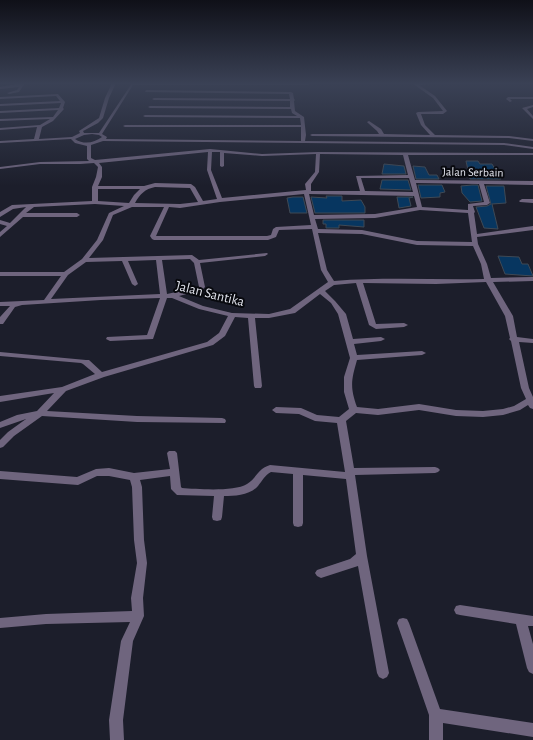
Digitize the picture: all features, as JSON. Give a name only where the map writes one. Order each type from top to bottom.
[{"type":"street","points":[[0,120],[54,118]]},
{"type":"street","points":[[0,128],[46,125],[54,118]]},
{"type":"street","points":[[83,134],[81,131],[83,129],[99,121],[102,118]]},
{"type":"street","points":[[100,134],[111,118]]},
{"type":"street","points":[[140,126],[144,118]]},
{"type":"street","points":[[302,118],[303,140]]},
{"type":"street","points":[[420,118],[423,125],[434,136]]},
{"type":"street","points":[[369,122],[379,130],[382,135]]},
{"type":"street","points":[[36,140],[40,126]]},
{"type":"street","points":[[125,126],[302,126]]},
{"type":"street","points":[[0,143],[73,139],[83,134],[100,134]]},
{"type":"street","points":[[100,134],[104,139]]},
{"type":"street","points":[[312,135],[509,137],[533,140]]},
{"type":"street","points":[[0,143],[73,139],[81,144],[88,144],[104,139],[505,140],[533,144]]},
{"type":"street","points":[[303,140],[504,144],[533,148]]},
{"type":"street","points":[[88,144],[89,159],[96,162],[100,167],[99,177],[95,187],[95,202]]},
{"type":"street","points":[[210,150],[209,170],[220,200]]},
{"type":"street","points":[[0,168],[34,163],[96,162],[210,150],[262,155],[318,153],[533,154]]},
{"type":"street","points":[[222,151],[222,166]]},
{"type":"street","points":[[318,153],[317,172],[308,184],[308,192],[324,270],[332,283],[358,281],[436,282],[533,278]]},
{"type":"street","points":[[406,154],[415,194],[420,208]]},
{"type":"street","name":"Jalan Serbain","points":[[364,193],[359,176],[533,183]]},
{"type":"street","points":[[276,410],[301,411],[315,418],[340,420],[354,410],[378,412],[419,407],[456,413],[483,414],[503,412],[532,402],[525,388],[509,316],[488,280],[484,264],[475,244],[471,205],[487,203],[481,182]]},
{"type":"street","points":[[95,187],[144,188],[155,185],[191,186],[194,188],[200,203]]},
{"type":"street","points":[[46,301],[66,274],[84,260],[100,240],[111,214],[131,205],[136,196],[144,188]]},
{"type":"street","points":[[0,215],[12,206],[95,202],[167,206],[274,194],[308,192],[415,194]]},
{"type":"street","points":[[522,201],[533,201]]},
{"type":"street","points":[[0,235],[32,205]]},
{"type":"street","points":[[167,206],[153,236],[154,238],[268,238],[274,236],[276,229],[278,228],[362,232],[388,239],[417,243],[475,244]]},
{"type":"street","points":[[312,217],[375,216],[420,208],[472,212]]},
{"type":"street","points":[[20,215],[77,215]]},
{"type":"street","points":[[0,222],[11,225]]},
{"type":"street","points":[[474,236],[533,228]]},
{"type":"street","points":[[197,262],[265,254]]},
{"type":"street","points":[[84,260],[192,257],[197,262],[202,287],[200,289],[183,292],[173,296]]},
{"type":"street","points":[[110,339],[150,337],[164,296],[159,258]]},
{"type":"street","points":[[125,260],[135,284]]},
{"type":"street","points":[[0,274],[66,274]]},
{"type":"street","points":[[358,281],[373,325],[376,327],[404,325]]},
{"type":"street","name":"Jalan Santika","points":[[0,304],[173,296],[201,308],[232,315],[270,316],[292,311],[332,283]]},
{"type":"street","points":[[321,291],[333,302],[342,314],[354,358],[348,377],[348,392],[354,410]]},
{"type":"street","points":[[0,322],[13,306],[21,303]]},
{"type":"street","points":[[0,399],[63,388],[216,341],[223,334],[232,315]]},
{"type":"street","points":[[251,316],[258,386]]},
{"type":"street","points":[[349,342],[381,339]]},
{"type":"street","points":[[513,339],[533,341]]},
{"type":"street","points":[[354,358],[422,353]]},
{"type":"street","points":[[0,354],[86,362],[101,376]]},
{"type":"street","points":[[0,445],[11,434],[40,413],[63,388]]},
{"type":"street","points":[[0,425],[20,417],[40,413],[137,419],[222,421]]},
{"type":"street","points":[[340,420],[383,673]]},
{"type":"street","points":[[172,453],[176,489],[180,492],[240,491],[251,487],[264,469],[274,468],[350,474],[435,470]]},
{"type":"street","points":[[298,470],[298,523]]},
{"type":"street","points":[[0,475],[78,481],[96,473],[109,472],[134,477],[175,472]]},
{"type":"street","points":[[117,740],[116,720],[127,640],[138,616],[137,598],[142,563],[139,540],[137,488],[134,477]]},
{"type":"street","points":[[217,517],[220,492]]},
{"type":"street","points":[[321,573],[354,563],[362,556]]},
{"type":"street","points":[[460,610],[527,620],[533,668]]},
{"type":"street","points":[[0,623],[46,619],[138,616]]},
{"type":"street","points":[[403,623],[436,715],[436,740]]},
{"type":"street","points":[[436,715],[533,730]]},
{"type":"building","points":[[466,161],[478,161],[480,164],[492,164],[501,179],[470,179]]},
{"type":"building","points":[[384,164],[404,166],[406,174],[382,174]]},
{"type":"building","points":[[413,166],[425,167],[429,175],[437,175],[439,179],[416,179]]},
{"type":"building","points":[[382,180],[408,180],[411,190],[380,189]]},
{"type":"building","points":[[418,185],[442,185],[445,192],[440,193],[440,197],[421,198]]},
{"type":"building","points":[[478,185],[482,201],[470,202],[462,193],[461,186]]},
{"type":"building","points":[[486,186],[504,186],[506,203],[492,204],[498,229],[484,228],[476,207],[491,204]]},
{"type":"building","points":[[326,196],[342,196],[342,201],[361,200],[365,207],[365,213],[315,213],[311,197],[327,198]]},
{"type":"building","points":[[303,197],[307,213],[290,213],[287,198]]},
{"type":"building","points":[[397,197],[413,197],[409,198],[411,206],[399,208]]},
{"type":"building","points":[[323,220],[364,220],[364,227],[339,225],[339,228],[326,228],[326,224],[323,224]]},
{"type":"building","points":[[498,256],[519,257],[522,264],[528,264],[533,276],[505,274]]}]
